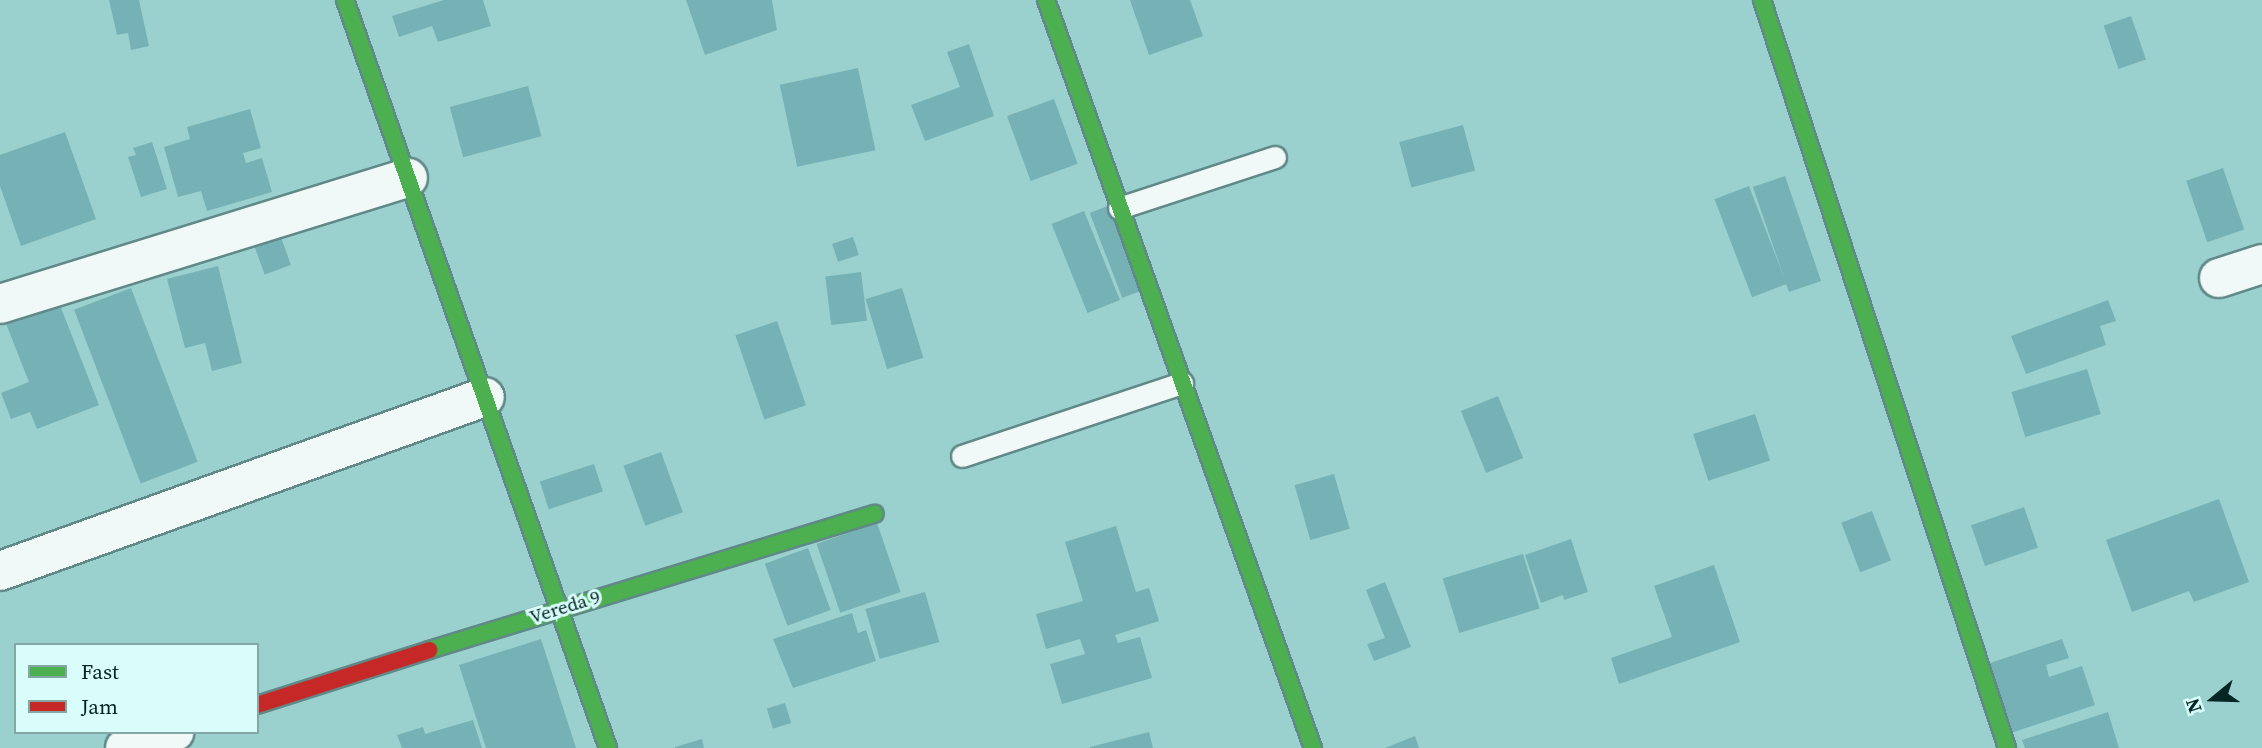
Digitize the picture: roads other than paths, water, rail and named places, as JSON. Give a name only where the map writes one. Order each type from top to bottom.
[{"type":"street","points":[[345,0],[608,748]]},
{"type":"street","points":[[1046,0],[1313,748]]},
{"type":"street","points":[[1762,0],[2007,748]]},
{"type":"street","points":[[0,304],[408,178]]},
{"type":"street","points":[[2219,278],[2262,264]]},
{"type":"street","points":[[0,571],[485,397]]},
{"type":"street","name":"Vereda 9","points":[[259,704],[559,609],[875,514]]},
{"type":"street","points":[[125,748],[168,734]]},
{"type":"lane","points":[[1119,208],[1275,157]]},
{"type":"lane","points":[[962,456],[1182,383]]}]
